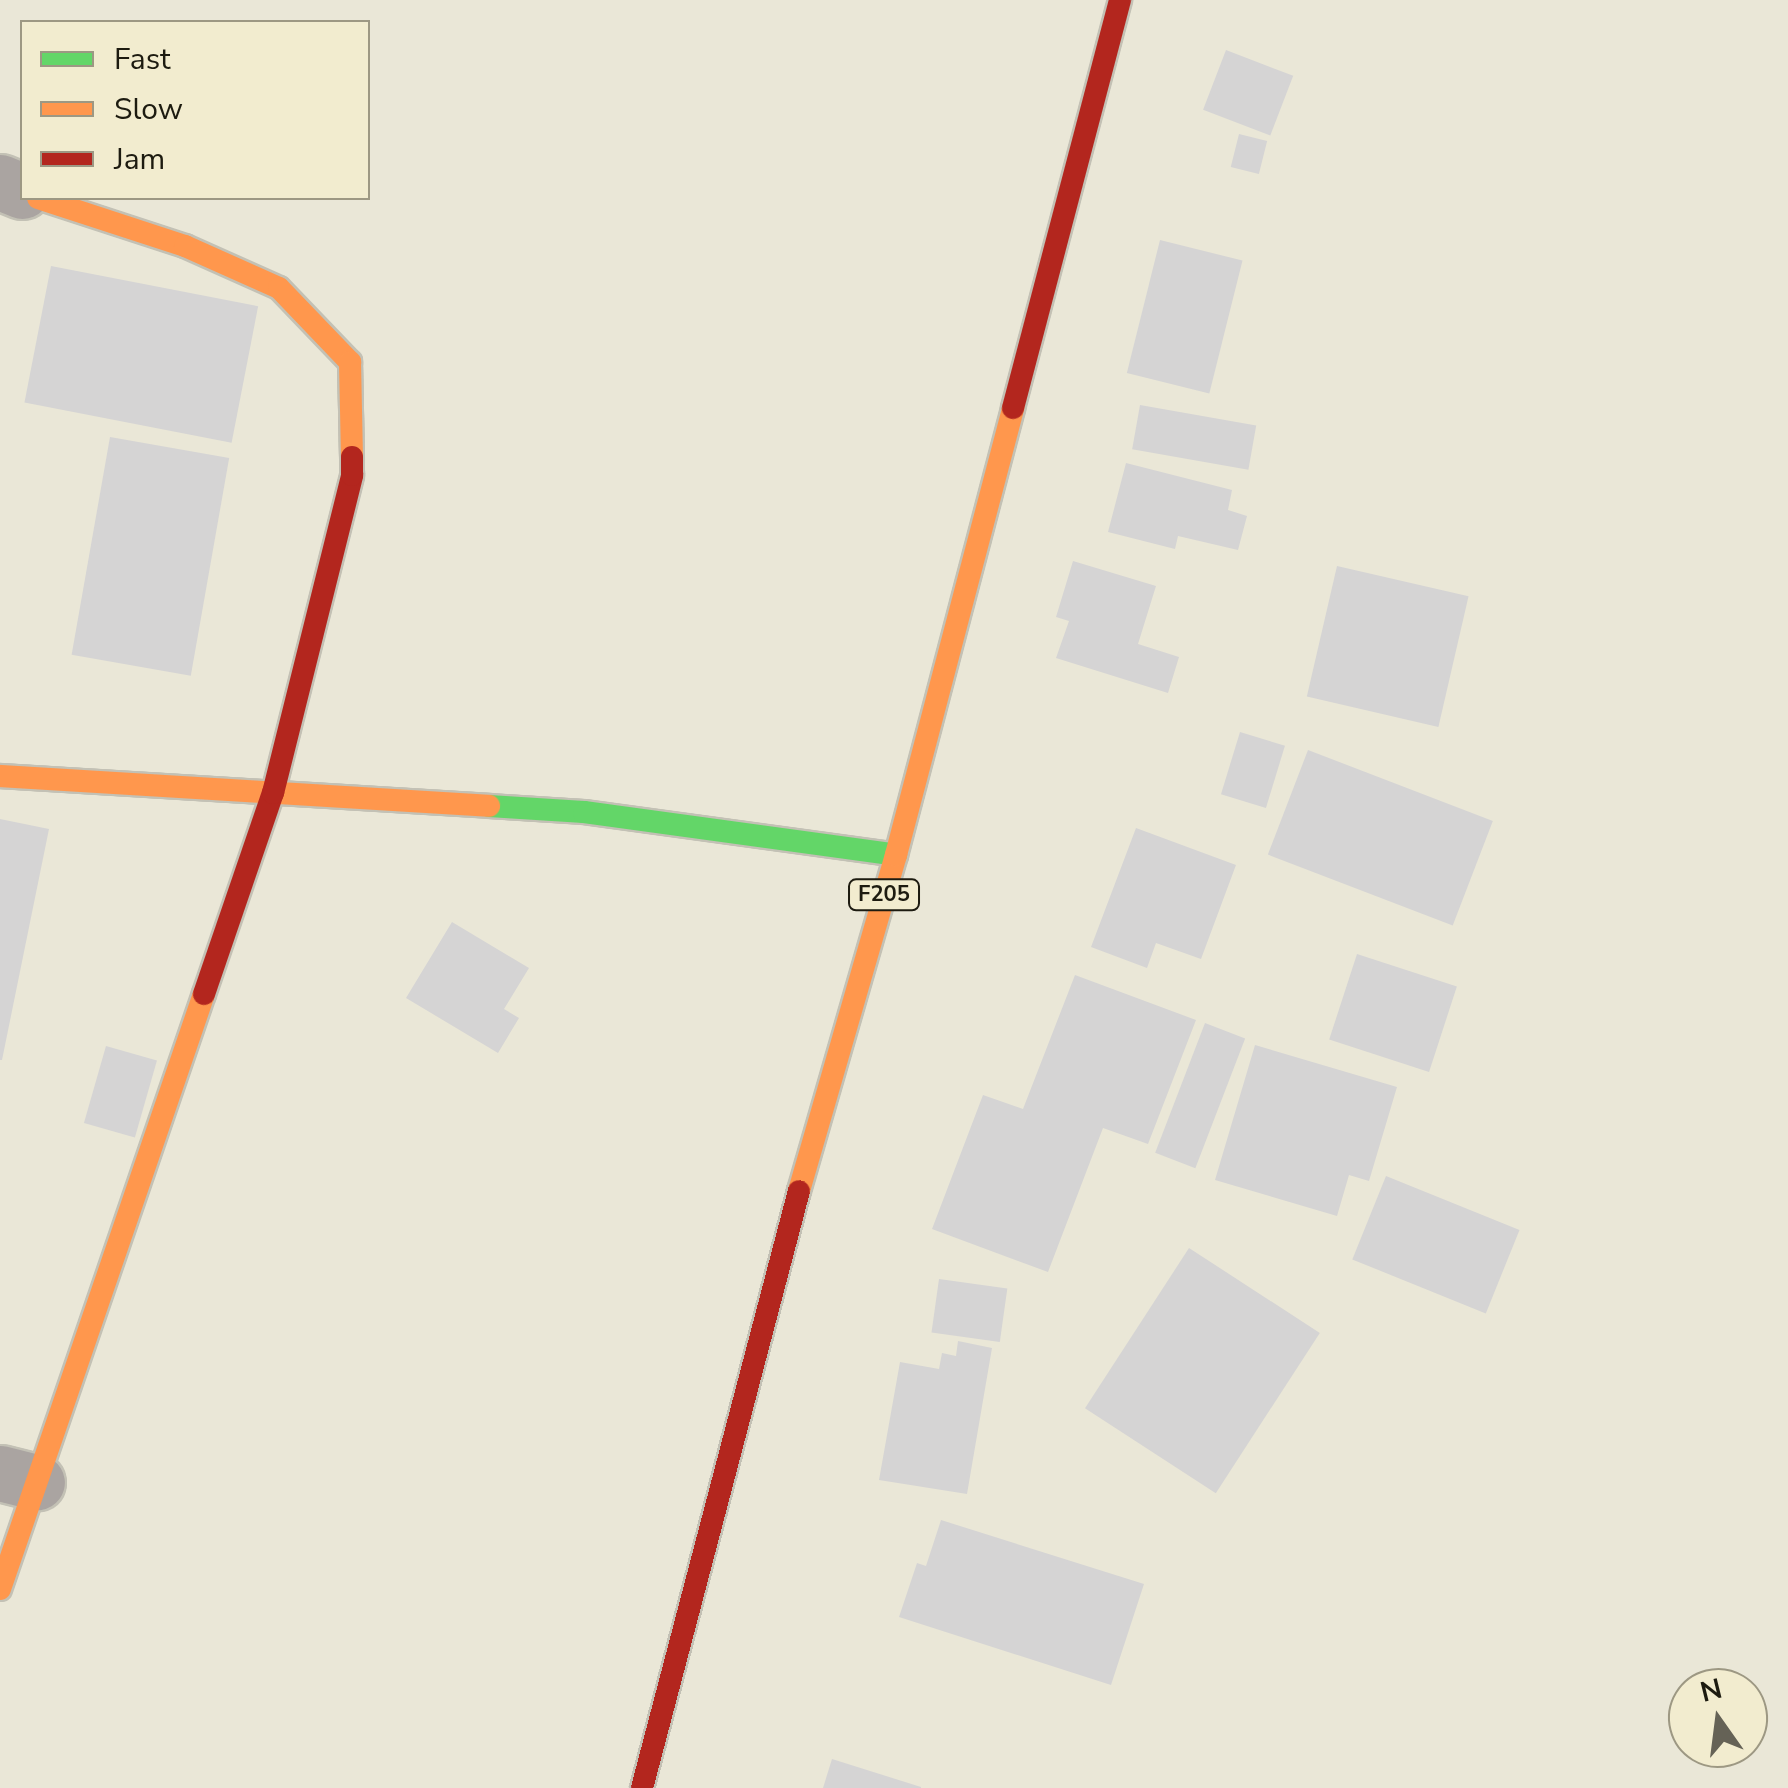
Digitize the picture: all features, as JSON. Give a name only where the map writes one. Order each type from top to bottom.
[{"type":"street","name":"F205","points":[[642,1788],[787,1232],[896,855],[1120,0]]},
{"type":"street","points":[[0,1589],[18,1478],[273,792],[352,475],[350,362],[280,288],[185,246],[44,200]]},
{"type":"street","points":[[0,776],[584,812],[896,855]]},
{"type":"building","points":[[1226,50],[1293,76],[1270,136],[1203,110]]},
{"type":"building","points":[[1239,134],[1267,141],[1259,174],[1231,167]]},
{"type":"building","points":[[1160,240],[1242,261],[1209,393],[1127,373]]},
{"type":"building","points":[[51,266],[258,306],[232,443],[24,402]]},
{"type":"building","points":[[1140,405],[1256,425],[1248,470],[1132,449]]},
{"type":"building","points":[[110,437],[229,458],[191,676],[72,655]]},
{"type":"building","points":[[1126,463],[1232,490],[1228,510],[1247,516],[1238,550],[1178,536],[1175,549],[1108,532]]},
{"type":"building","points":[[1073,561],[1156,586],[1138,644],[1179,657],[1168,693],[1056,658],[1069,621],[1056,617]]},
{"type":"building","points":[[1337,566],[1469,596],[1438,727],[1307,697]]},
{"type":"building","points":[[1240,732],[1285,746],[1266,808],[1221,794]]},
{"type":"building","points":[[1308,750],[1493,821],[1453,926],[1268,855]]},
{"type":"building","points":[[0,819],[49,829],[2,1060],[0,1060]]},
{"type":"building","points":[[1136,828],[1236,865],[1201,959],[1156,943],[1147,968],[1091,947]]},
{"type":"building","points":[[452,922],[529,968],[504,1009],[519,1018],[498,1053],[406,998]]},
{"type":"building","points":[[1357,954],[1457,986],[1429,1072],[1329,1040]]},
{"type":"building","points":[[1075,975],[1196,1020],[1148,1144],[1103,1128],[1048,1272],[932,1229],[983,1095],[1023,1109]]},
{"type":"building","points":[[1205,1023],[1245,1038],[1195,1168],[1155,1153]]},
{"type":"building","points":[[1255,1045],[1397,1087],[1369,1181],[1349,1175],[1337,1216],[1215,1180]]},
{"type":"building","points":[[106,1046],[157,1061],[135,1138],[84,1123]]},
{"type":"building","points":[[1386,1176],[1520,1230],[1486,1313],[1352,1259]]},
{"type":"building","points":[[1189,1248],[1320,1333],[1216,1493],[1085,1408]]},
{"type":"building","points":[[939,1279],[1007,1289],[1000,1342],[931,1332]]},
{"type":"building","points":[[958,1341],[992,1348],[967,1494],[879,1480],[900,1362],[939,1369],[942,1353],[956,1356]]},
{"type":"building","points":[[941,1520],[1144,1584],[1111,1685],[899,1617],[917,1563],[926,1566]]},
{"type":"building","points":[[832,1759],[921,1787],[921,1788],[823,1788]]},
{"type":"traffic: fast","points":[[489,806],[584,812],[896,855]]},
{"type":"traffic: slow","points":[[44,200],[185,246],[279,288],[350,362],[352,457]]},
{"type":"traffic: slow","points":[[799,1191],[896,855],[1013,408]]},
{"type":"traffic: slow","points":[[0,776],[489,806]]},
{"type":"traffic: slow","points":[[0,1589],[204,994]]},
{"type":"traffic: jam","points":[[1013,408],[1120,0]]},
{"type":"traffic: jam","points":[[204,994],[273,793],[352,475],[352,457]]},
{"type":"traffic: jam","points":[[642,1788],[799,1191]]}]
